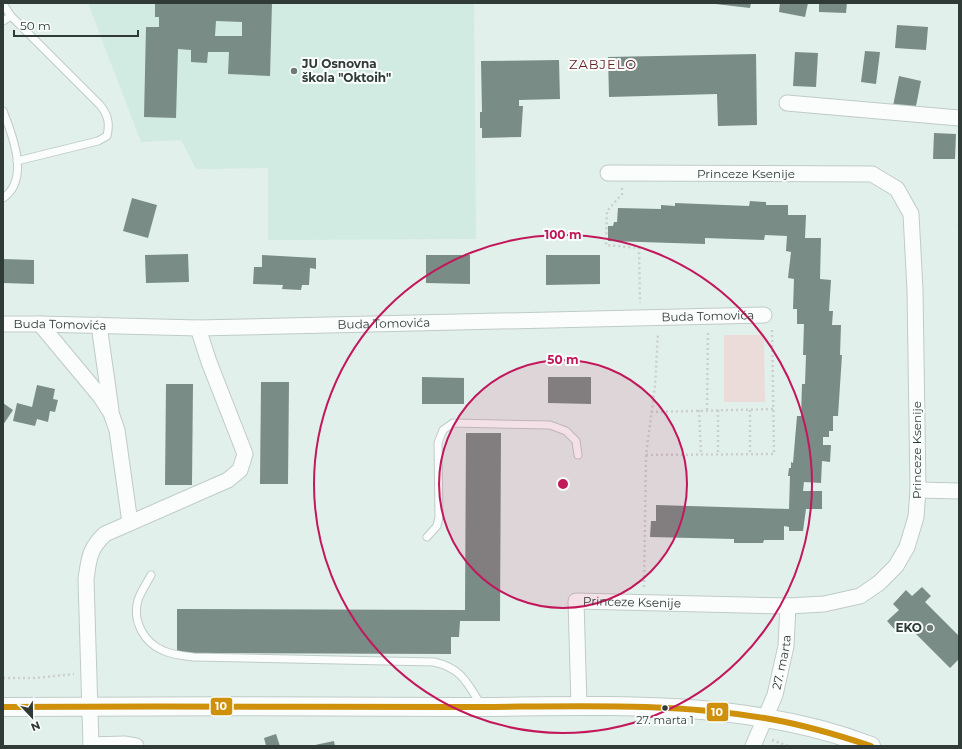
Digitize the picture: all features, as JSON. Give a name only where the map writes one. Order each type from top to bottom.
[{"type":"street","points":[[787,103],[959,118]]},
{"type":"street","name":"Princeze Ksenije","points":[[579,706],[576,601],[788,606],[824,604],[860,596],[879,583],[896,566],[907,547],[916,517],[918,490],[915,290],[911,214],[897,189],[872,174],[614,173]]},
{"type":"street","name":"Buda Tomovića","points":[[3,324],[198,328],[764,315]]},
{"type":"street","points":[[40,324],[100,396],[111,413]]},
{"type":"street","points":[[99,325],[111,413],[117,430],[130,523]]},
{"type":"street","points":[[136,746],[124,744],[91,746],[90,672],[86,579],[90,556],[95,543],[105,534],[228,480],[240,470],[245,454],[209,362],[198,328]]},
{"type":"street","points":[[918,490],[959,491]]},
{"type":"street","name":"27. marta","points":[[753,746],[775,695],[786,646],[788,606]]},
{"type":"street","points":[[3,707],[579,706],[685,708],[766,718],[834,734],[871,746]]},
{"type":"lane","points":[[3,4],[11,16],[100,105],[109,120],[107,136],[98,141],[18,161]]},
{"type":"lane","points":[[3,21],[11,16]]},
{"type":"lane","points":[[3,111],[18,161],[15,185],[11,193],[3,198]]},
{"type":"lane","points":[[427,537],[437,526],[440,517],[438,443],[443,430],[453,423],[550,425],[566,431],[576,441],[578,455]]},
{"type":"lane","points":[[152,575],[139,598],[136,609],[137,621],[148,640],[164,652],[194,657],[434,662],[447,665],[457,671],[466,680],[482,707]]},
{"type":"path","points":[[614,173],[622,194],[607,211],[606,245],[640,248],[640,317]]},
{"type":"path","points":[[646,455],[774,454],[772,315],[764,315]]},
{"type":"path","points":[[707,410],[708,316]]},
{"type":"path","points":[[644,602],[646,455],[655,386],[659,317]]},
{"type":"path","points":[[651,412],[774,409]]},
{"type":"path","points":[[699,410],[701,454]]},
{"type":"path","points":[[718,410],[718,454]]},
{"type":"path","points":[[750,410],[750,454]]},
{"type":"path","points":[[3,678],[35,678],[90,672]]},
{"type":"shaded area","name":"JU Osnovna škola \"Oktoih\"","points":[[88,3],[474,3],[476,239],[268,240],[268,168],[196,169],[181,140],[141,142]]},
{"type":"shaded area","points":[[724,335],[764,335],[765,402],[724,402]]},
{"type":"building","points":[[155,3],[272,3],[270,76],[228,74],[229,52],[208,52],[207,63],[191,62],[191,50],[178,49],[176,118],[144,117],[146,27],[159,27],[159,17],[155,17]],"holes":[[[216,21],[242,22],[242,36],[215,36]]]},
{"type":"building","points":[[707,3],[751,3],[750,8]]},
{"type":"building","points":[[780,3],[808,3],[805,17],[779,12]]},
{"type":"building","points":[[819,3],[847,3],[846,13],[819,12]]},
{"type":"building","points":[[897,25],[928,27],[926,50],[895,48]]},
{"type":"building","points":[[865,51],[880,52],[876,84],[861,82]]},
{"type":"building","points":[[795,52],[818,53],[816,87],[793,86]]},
{"type":"building","points":[[756,54],[757,125],[718,126],[717,94],[609,97],[608,57]]},
{"type":"building","points":[[559,60],[560,99],[519,100],[519,106],[523,106],[521,137],[482,138],[482,128],[480,128],[480,112],[482,112],[481,61]]},
{"type":"building","points":[[899,76],[921,81],[915,111],[893,106]]},
{"type":"building","points":[[934,133],[956,134],[955,159],[933,159]]},
{"type":"building","points":[[132,198],[157,205],[148,238],[123,231]]},
{"type":"building","points":[[750,201],[766,202],[766,205],[788,205],[788,215],[806,215],[805,238],[821,238],[820,279],[831,280],[829,311],[833,311],[832,325],[841,325],[840,355],[842,355],[838,416],[833,416],[833,431],[829,431],[829,437],[823,437],[823,445],[831,445],[830,462],[822,461],[821,483],[804,482],[803,491],[822,491],[822,509],[806,509],[803,531],[789,531],[789,527],[784,526],[784,540],[764,540],[763,543],[734,543],[734,539],[650,537],[651,521],[656,521],[656,505],[789,509],[789,468],[791,468],[791,462],[793,463],[797,416],[801,416],[802,384],[805,384],[806,355],[803,355],[804,324],[797,324],[797,309],[793,309],[794,279],[788,278],[791,252],[786,251],[787,236],[765,235],[764,240],[705,238],[705,244],[608,241],[608,226],[613,226],[614,222],[617,222],[618,208],[661,209],[661,205],[675,206],[675,203],[749,206]]},
{"type":"building","points":[[188,254],[189,282],[146,283],[145,255]]},
{"type":"building","points":[[262,255],[316,258],[316,269],[310,268],[309,285],[302,285],[301,290],[282,289],[283,285],[253,284],[254,267],[262,267]]},
{"type":"building","points":[[426,255],[470,255],[470,284],[426,283]]},
{"type":"building","points":[[546,255],[600,255],[600,284],[546,285]]},
{"type":"building","points":[[3,259],[34,260],[34,284],[3,283]]},
{"type":"building","points":[[422,377],[464,378],[464,404],[422,404]]},
{"type":"building","points":[[548,377],[591,377],[591,404],[548,403]]},
{"type":"building","points":[[261,382],[289,382],[288,484],[260,484]]},
{"type":"building","points":[[166,384],[193,384],[192,485],[165,485]]},
{"type":"building","points":[[37,385],[55,389],[53,399],[58,400],[55,412],[50,411],[48,422],[37,419],[35,426],[13,421],[17,403],[32,407]]},
{"type":"building","points":[[3,403],[13,410],[3,425]]},
{"type":"building","points":[[466,433],[501,433],[500,621],[460,621],[459,637],[451,637],[451,654],[177,653],[177,609],[465,610]]},
{"type":"building","name":"EKO","points":[[922,587],[931,596],[925,602],[959,636],[959,659],[950,668],[905,623],[897,632],[887,621],[899,610],[893,604],[906,590],[912,596]]},
{"type":"building","points":[[276,734],[280,746],[266,746],[264,738]]},
{"type":"building","points":[[334,741],[335,746],[315,746],[315,745]]},
{"type":"transit line","name":"10","points":[[3,707],[654,707],[731,713],[770,719],[795,724],[871,746]]},
{"type":"place","name":"JU Osnovna škola \"Oktoih\"","points":[[294,71]]},
{"type":"place","name":"EKO","points":[[930,628]]},
{"type":"place","name":"27. marta 1","points":[[665,708]]},
{"type":"district","name":"ZABJELO","points":[[603,64]]}]
